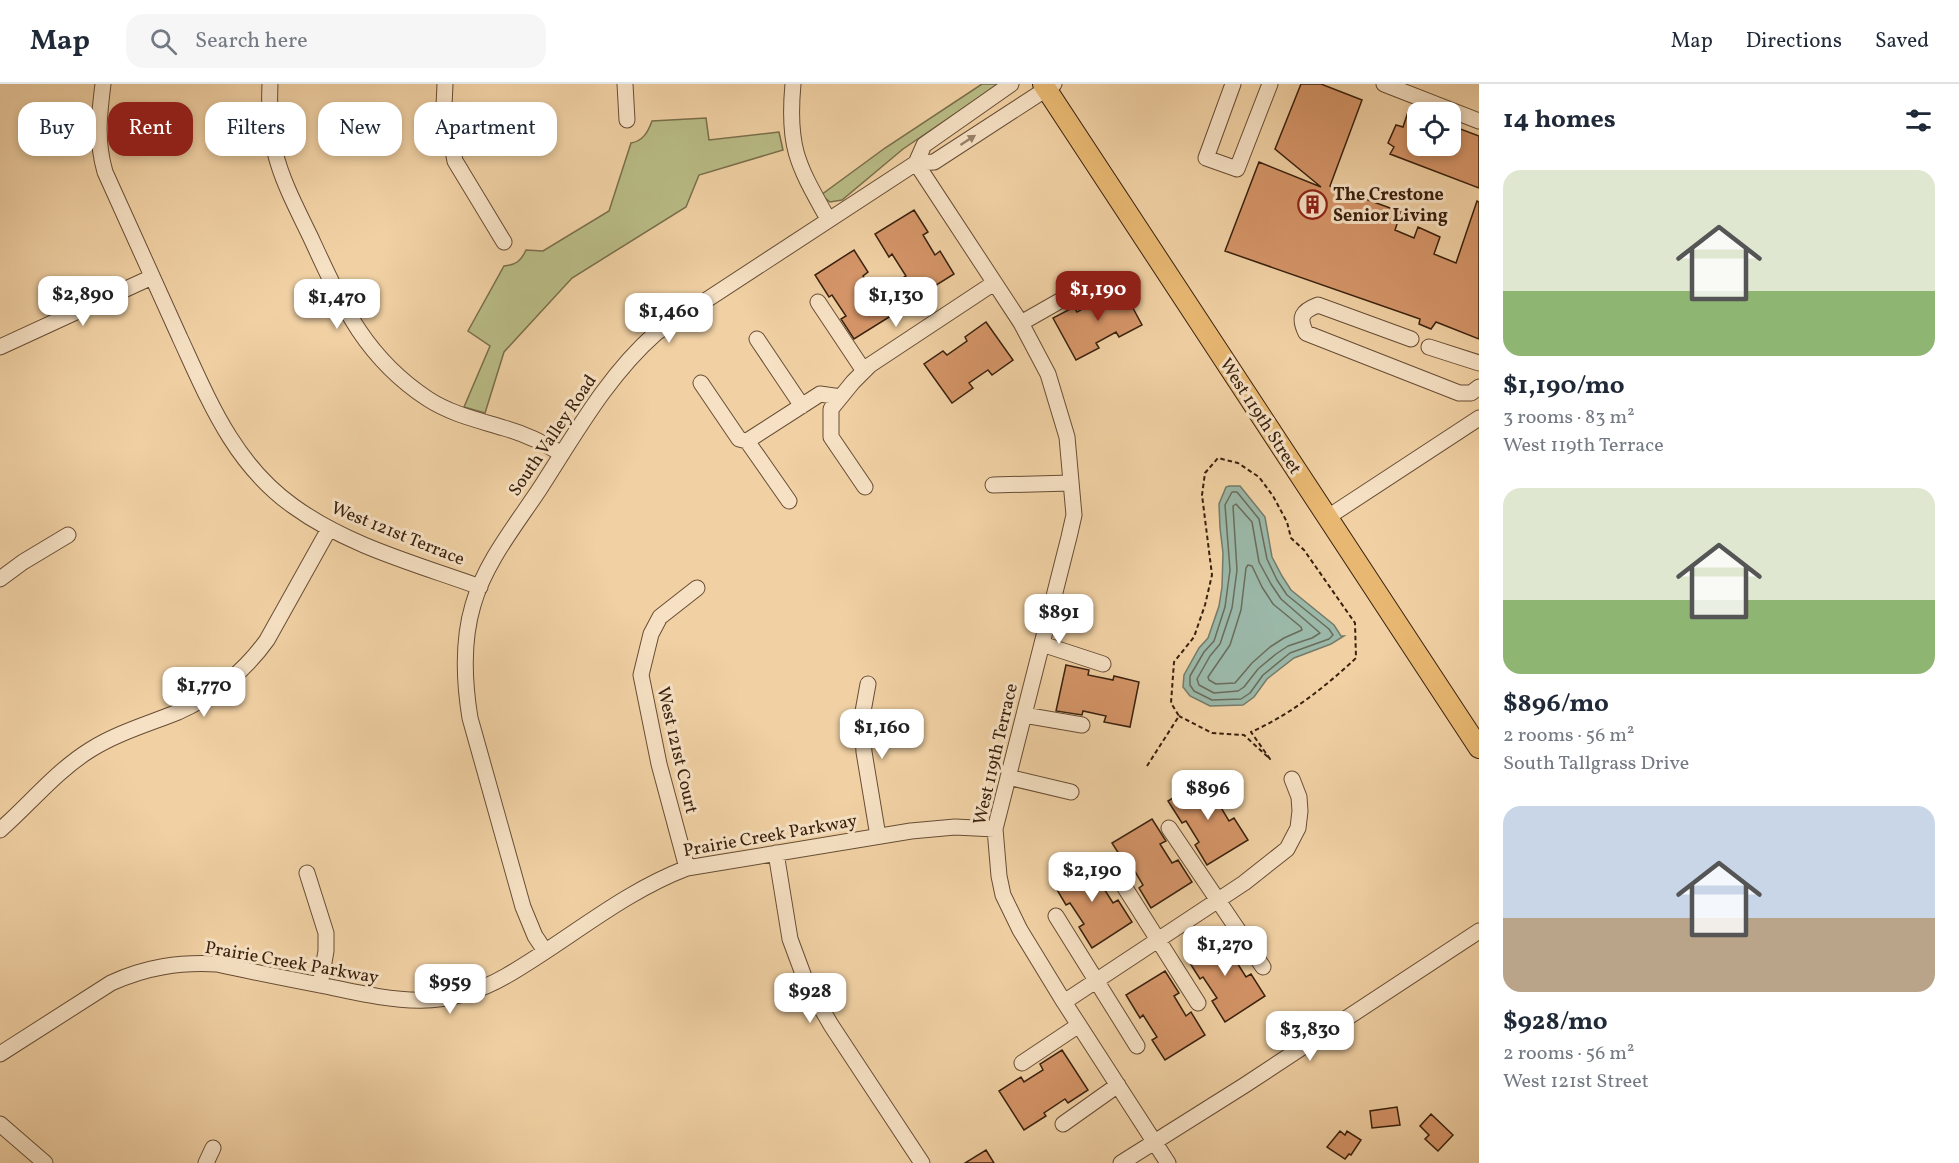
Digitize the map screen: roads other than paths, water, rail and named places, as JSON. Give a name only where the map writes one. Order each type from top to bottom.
[{"type":"main road","name":"West 119th Street","points":[[1048,86],[1479,748]]},
{"type":"street","name":"West 121st Terrace","points":[[103,84],[98,132],[105,172],[219,422],[232,442],[262,478],[291,505],[329,529],[378,550],[480,587],[473,605],[464,669],[470,718],[522,907],[545,951]]},
{"type":"street","points":[[270,84],[269,101],[274,150],[279,164],[341,303],[370,346],[391,371],[439,405],[459,414],[524,434],[562,454]]},
{"type":"street","points":[[445,84],[444,106],[455,161],[504,242]]},
{"type":"street","points":[[625,84],[627,120]]},
{"type":"street","points":[[793,84],[790,113],[793,144],[802,172],[828,219]]},
{"type":"street","name":"South Valley Road","points":[[916,163],[924,145],[1011,84]]},
{"type":"street","points":[[1233,84],[1206,158],[1238,170],[1269,84]]},
{"type":"street","points":[[1384,84],[1479,121]]},
{"type":"street","name":"South Valley Road","points":[[480,587],[501,546],[623,365],[637,350],[665,327],[828,219],[916,163],[934,162],[1048,86]]},
{"type":"street","name":"West 119th Terrace","points":[[916,163],[1021,323],[1048,374],[1067,437],[1074,515],[995,828],[999,876],[1004,895],[1020,930],[1078,1025],[1168,1163]]},
{"type":"street","points":[[0,347],[152,278]]},
{"type":"street","points":[[1021,323],[1093,282]]},
{"type":"street","points":[[865,487],[831,437],[836,403],[870,365],[994,283]]},
{"type":"street","points":[[818,302],[864,371]]},
{"type":"street","points":[[1411,339],[1318,305],[1308,309],[1301,323],[1306,333],[1459,393],[1471,393],[1479,387]]},
{"type":"street","points":[[757,339],[802,406]]},
{"type":"street","points":[[1430,347],[1479,363]]},
{"type":"street","points":[[701,383],[739,439],[747,441],[789,501]]},
{"type":"street","points":[[747,441],[820,394],[836,403]]},
{"type":"street","points":[[1328,517],[1479,418]]},
{"type":"street","points":[[993,485],[1071,483]]},
{"type":"street","points":[[0,830],[69,764],[113,737],[195,704],[234,676],[255,655],[271,634],[329,529]]},
{"type":"street","points":[[0,579],[23,561],[68,535]]},
{"type":"street","name":"West 121st Court","points":[[687,868],[659,764],[641,675],[651,634],[660,617],[697,588]]},
{"type":"street","points":[[1042,644],[1104,663]]},
{"type":"street","points":[[868,684],[862,717],[864,752],[878,836]]},
{"type":"street","points":[[1024,715],[1082,725]]},
{"type":"street","points":[[1008,777],[1071,792]]},
{"type":"street","points":[[1064,1002],[1244,883],[1287,849],[1298,828],[1300,811],[1299,797],[1292,778]]},
{"type":"street","name":"Prairie Creek Parkway","points":[[0,1054],[111,983],[128,975],[159,966],[217,964],[399,1000],[446,999],[492,983],[648,885],[687,868],[930,828],[995,828]]},
{"type":"street","points":[[1169,828],[1263,967]]},
{"type":"street","points":[[776,853],[790,939],[806,982],[831,1025],[922,1163]]},
{"type":"street","points":[[1115,872],[1198,1003]]},
{"type":"street","points":[[307,873],[326,933],[326,951],[320,986]]},
{"type":"street","points":[[1056,916],[1137,1046]]},
{"type":"street","points":[[1121,1163],[1245,1085],[1479,931]]},
{"type":"street","points":[[1022,1063],[1078,1025]]},
{"type":"street","points":[[1063,1124],[1118,1085]]},
{"type":"street","points":[[0,1124],[45,1163]]},
{"type":"street","points":[[206,1163],[213,1148]]},
{"type":"water","points":[[1240,486],[1265,517],[1272,557],[1291,590],[1334,625],[1341,636],[1344,636],[1331,644],[1294,658],[1267,679],[1254,697],[1243,705],[1210,706],[1190,696],[1183,687],[1184,675],[1199,648],[1208,638],[1219,606],[1223,553],[1219,504],[1226,487]]},
{"type":"place","name":"The Crestone Senior Living","points":[[1312,204]]}]
